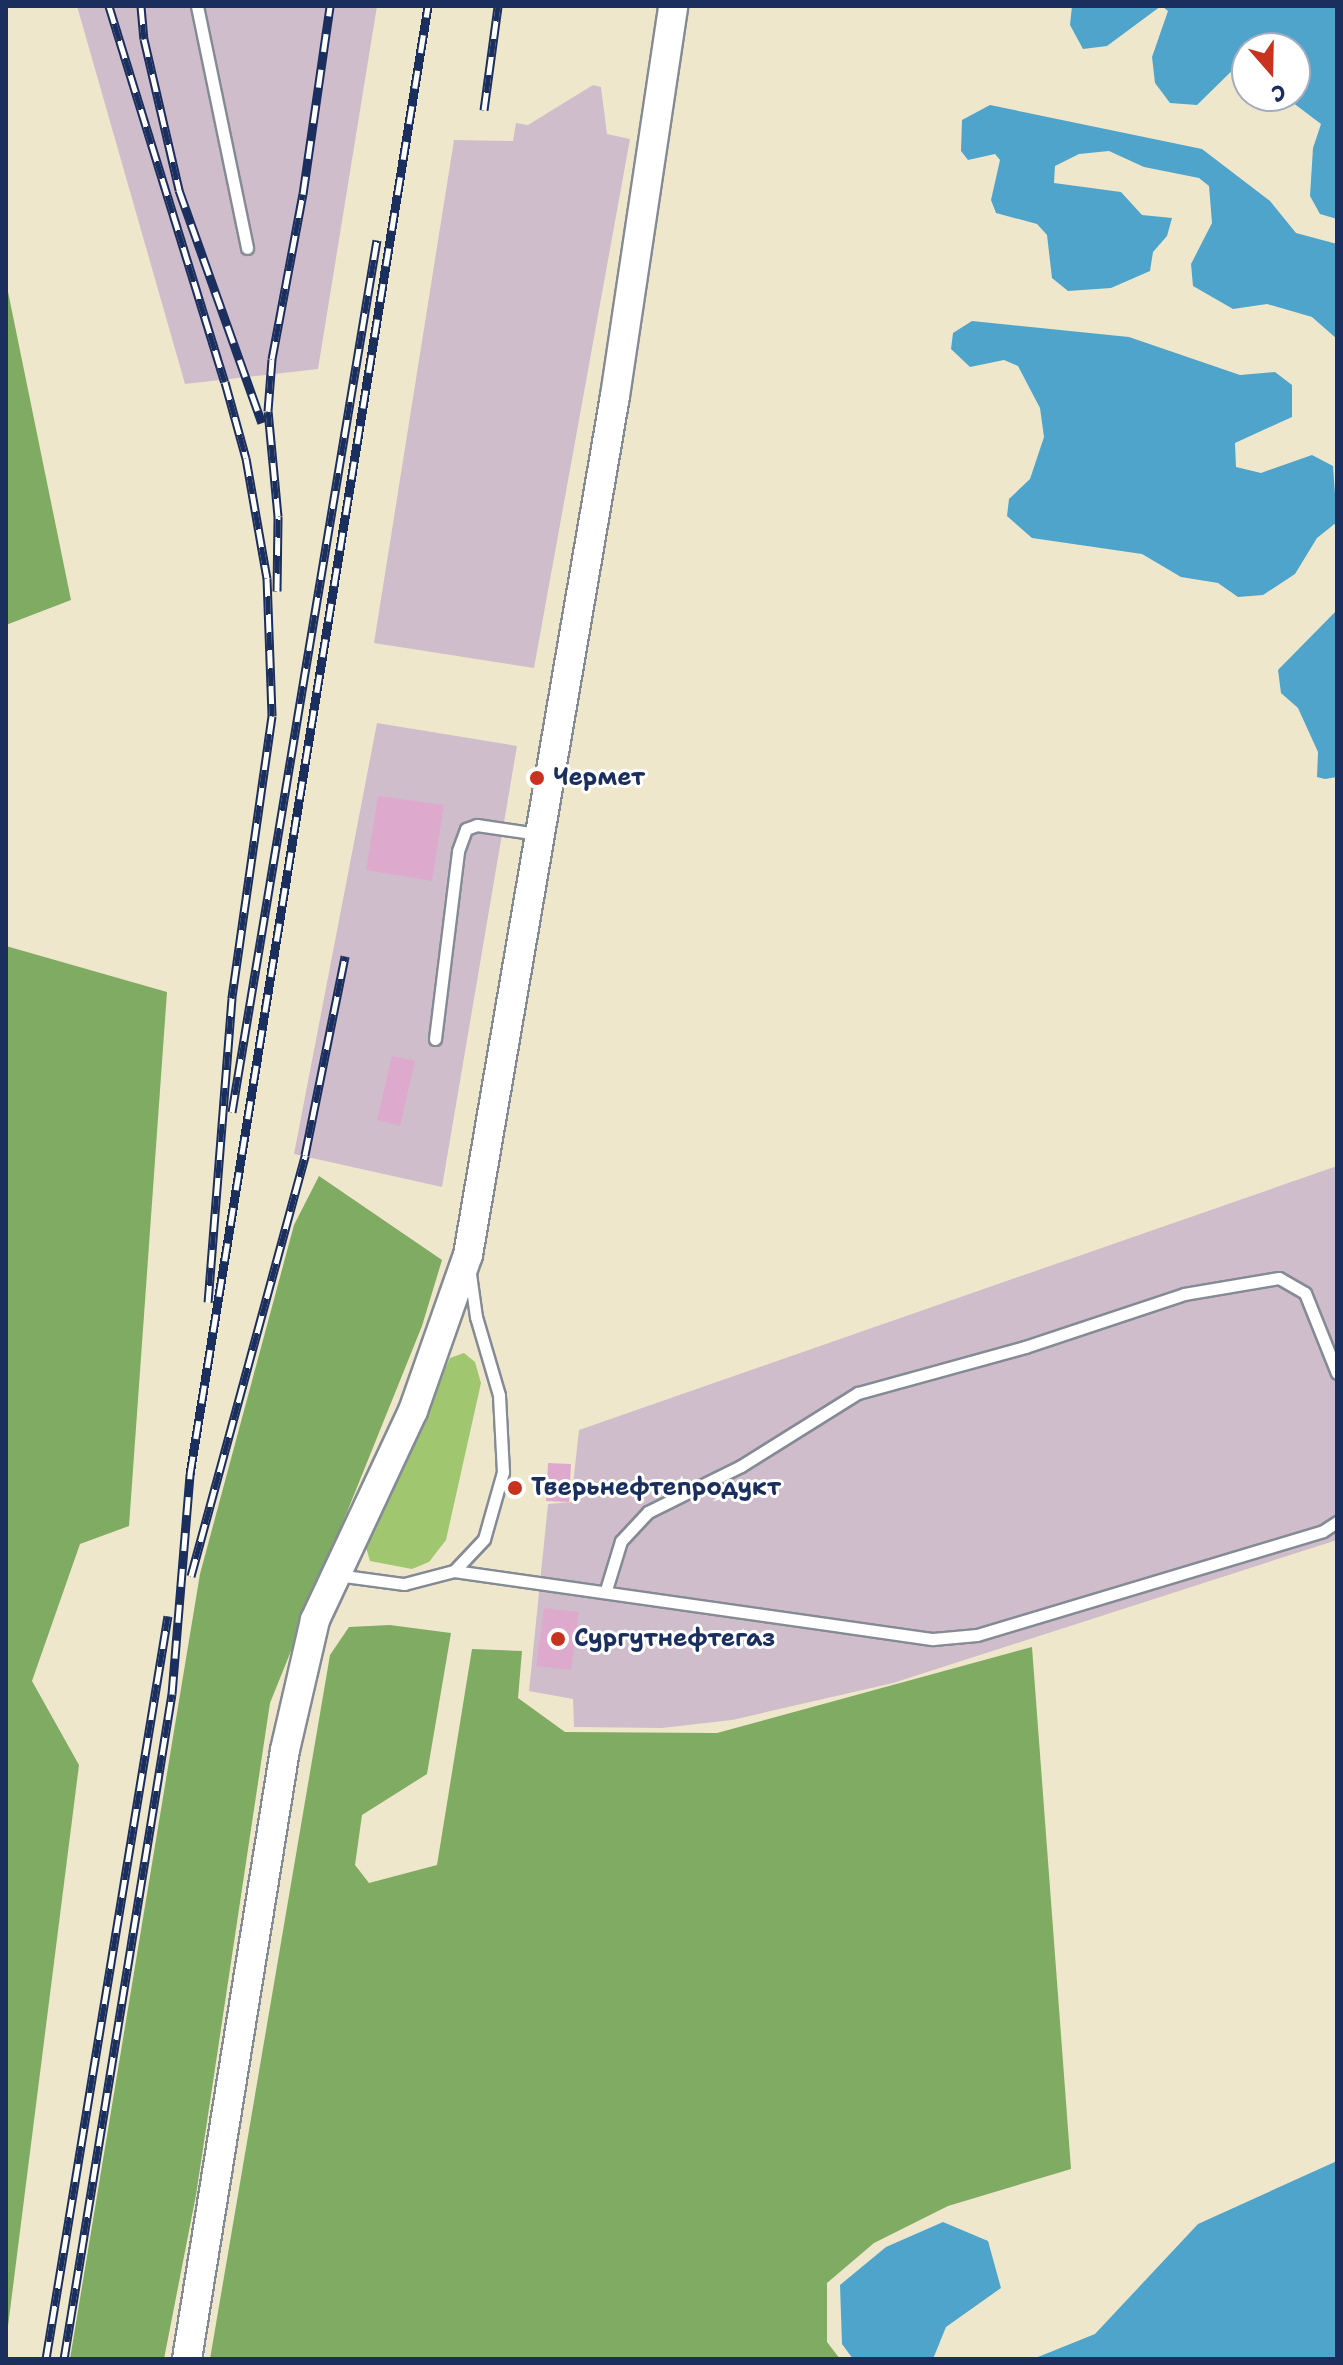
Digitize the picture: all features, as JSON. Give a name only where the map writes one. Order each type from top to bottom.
[{"type":"street","points":[[187,2359],[285,1750],[315,1620],[413,1411],[468,1255],[543,835],[673,6]]},
{"type":"lane","points":[[197,6],[247,248]]},
{"type":"lane","points":[[435,1039],[458,851],[466,829],[477,825],[543,835]]},
{"type":"lane","points":[[454,1571],[484,1539],[503,1472],[499,1395],[476,1317],[468,1255]]},
{"type":"lane","points":[[606,1590],[621,1541],[648,1512],[741,1466],[858,1393],[1025,1347],[1184,1294],[1279,1278],[1305,1293],[1337,1373]]},
{"type":"lane","points":[[336,1575],[404,1584],[454,1571],[606,1590],[933,1639],[977,1635],[1323,1531],[1337,1522]]},
{"type":"shaded area","points":[[77,6],[377,6],[318,369],[185,384]]},
{"type":"shaded area","points":[[593,85],[601,87],[607,134],[630,139],[534,668],[374,643],[454,140],[513,141],[516,123],[528,125]]},
{"type":"shaded area","points":[[377,723],[517,746],[442,1187],[294,1154]]},
{"type":"shaded area","points":[[1337,1166],[1337,1540],[893,1683],[732,1720],[662,1728],[574,1727],[573,1699],[529,1691],[548,1504],[571,1502],[579,1430]]},
{"type":"green space","points":[[6,282],[71,600],[6,625]]},
{"type":"green space","points":[[6,946],[167,992],[129,1526],[80,1544],[32,1681],[79,1765],[6,2342]]},
{"type":"green space","points":[[319,1176],[442,1260],[422,1326],[270,1703],[196,2195],[164,2359],[70,2359],[200,1574],[294,1225]]},
{"type":"green space","points":[[464,1353],[475,1362],[481,1383],[446,1540],[429,1562],[412,1569],[370,1561],[365,1544],[379,1508],[450,1358]]},
{"type":"green space","points":[[390,1625],[451,1633],[427,1774],[362,1815],[355,1865],[369,1883],[437,1865],[472,1649],[522,1651],[518,1698],[565,1732],[717,1733],[1032,1647],[1071,2169],[948,2206],[874,2243],[827,2283],[827,2342],[840,2359],[210,2359],[330,1655],[349,1627]]},
{"type":"water","points":[[1072,6],[1161,6],[1107,46],[1083,49],[1070,25]]},
{"type":"water","points":[[1162,6],[1337,6],[1337,219],[1320,214],[1310,196],[1313,148],[1321,124],[1305,112],[1311,112],[1311,32],[1231,32],[1231,72],[1197,105],[1170,103],[1155,83],[1152,57],[1168,11]]},
{"type":"water","points":[[990,105],[1202,149],[1270,201],[1296,233],[1337,244],[1337,339],[1312,317],[1267,304],[1233,309],[1193,286],[1191,264],[1212,223],[1209,186],[1199,178],[1144,167],[1109,151],[1079,154],[1055,166],[1054,183],[1121,192],[1142,215],[1172,218],[1167,236],[1153,252],[1150,271],[1111,288],[1068,291],[1052,278],[1047,235],[1037,224],[996,213],[991,200],[1000,160],[995,154],[968,160],[961,151],[962,120]]},
{"type":"water","points":[[972,321],[1129,337],[1240,375],[1275,372],[1292,385],[1292,417],[1235,443],[1236,467],[1261,473],[1312,455],[1333,466],[1337,522],[1317,538],[1295,574],[1263,595],[1238,597],[1218,583],[1181,577],[1142,554],[1032,538],[1007,516],[1009,499],[1030,479],[1044,437],[1040,408],[1018,366],[1004,360],[970,367],[951,349],[953,333]]},
{"type":"water","points":[[1337,610],[1337,777],[1325,779],[1317,777],[1318,752],[1298,708],[1281,693],[1278,670]]},
{"type":"water","points":[[1337,2161],[1337,2359],[1033,2359],[1095,2334],[1198,2224]]},
{"type":"water","points":[[943,2222],[988,2241],[1001,2288],[946,2327],[933,2359],[853,2359],[842,2344],[840,2285],[886,2247]]},
{"type":"building","points":[[378,796],[444,805],[432,881],[366,870]]},
{"type":"building","points":[[392,1056],[415,1061],[400,1126],[377,1120]]},
{"type":"building","points":[[548,1463],[571,1464],[569,1502],[546,1501]]},
{"type":"building","name":"Сургутнефтегаз","points":[[544,1608],[579,1612],[571,1670],[536,1666]]},
{"type":"railway","points":[[109,6],[246,458],[267,578],[272,716],[232,998],[208,1302]]},
{"type":"railway","points":[[141,6],[144,39],[179,190],[262,423]]},
{"type":"railway","points":[[277,591],[278,516],[268,411],[272,359],[303,194],[330,6]]},
{"type":"railway","points":[[64,2359],[172,1694],[190,1474],[428,6]]},
{"type":"railway","points":[[484,110],[498,6]]},
{"type":"railway","points":[[232,1112],[377,240]]},
{"type":"railway","points":[[191,1576],[305,1155],[345,956]]},
{"type":"railway","points":[[46,2359],[168,1616]]},
{"type":"place","name":"Чермет","points":[[537,778]]},
{"type":"place","name":"Тверьнефтепродукт","points":[[515,1488]]},
{"type":"place","name":"Сургутнефтегаз","points":[[558,1639]]}]
